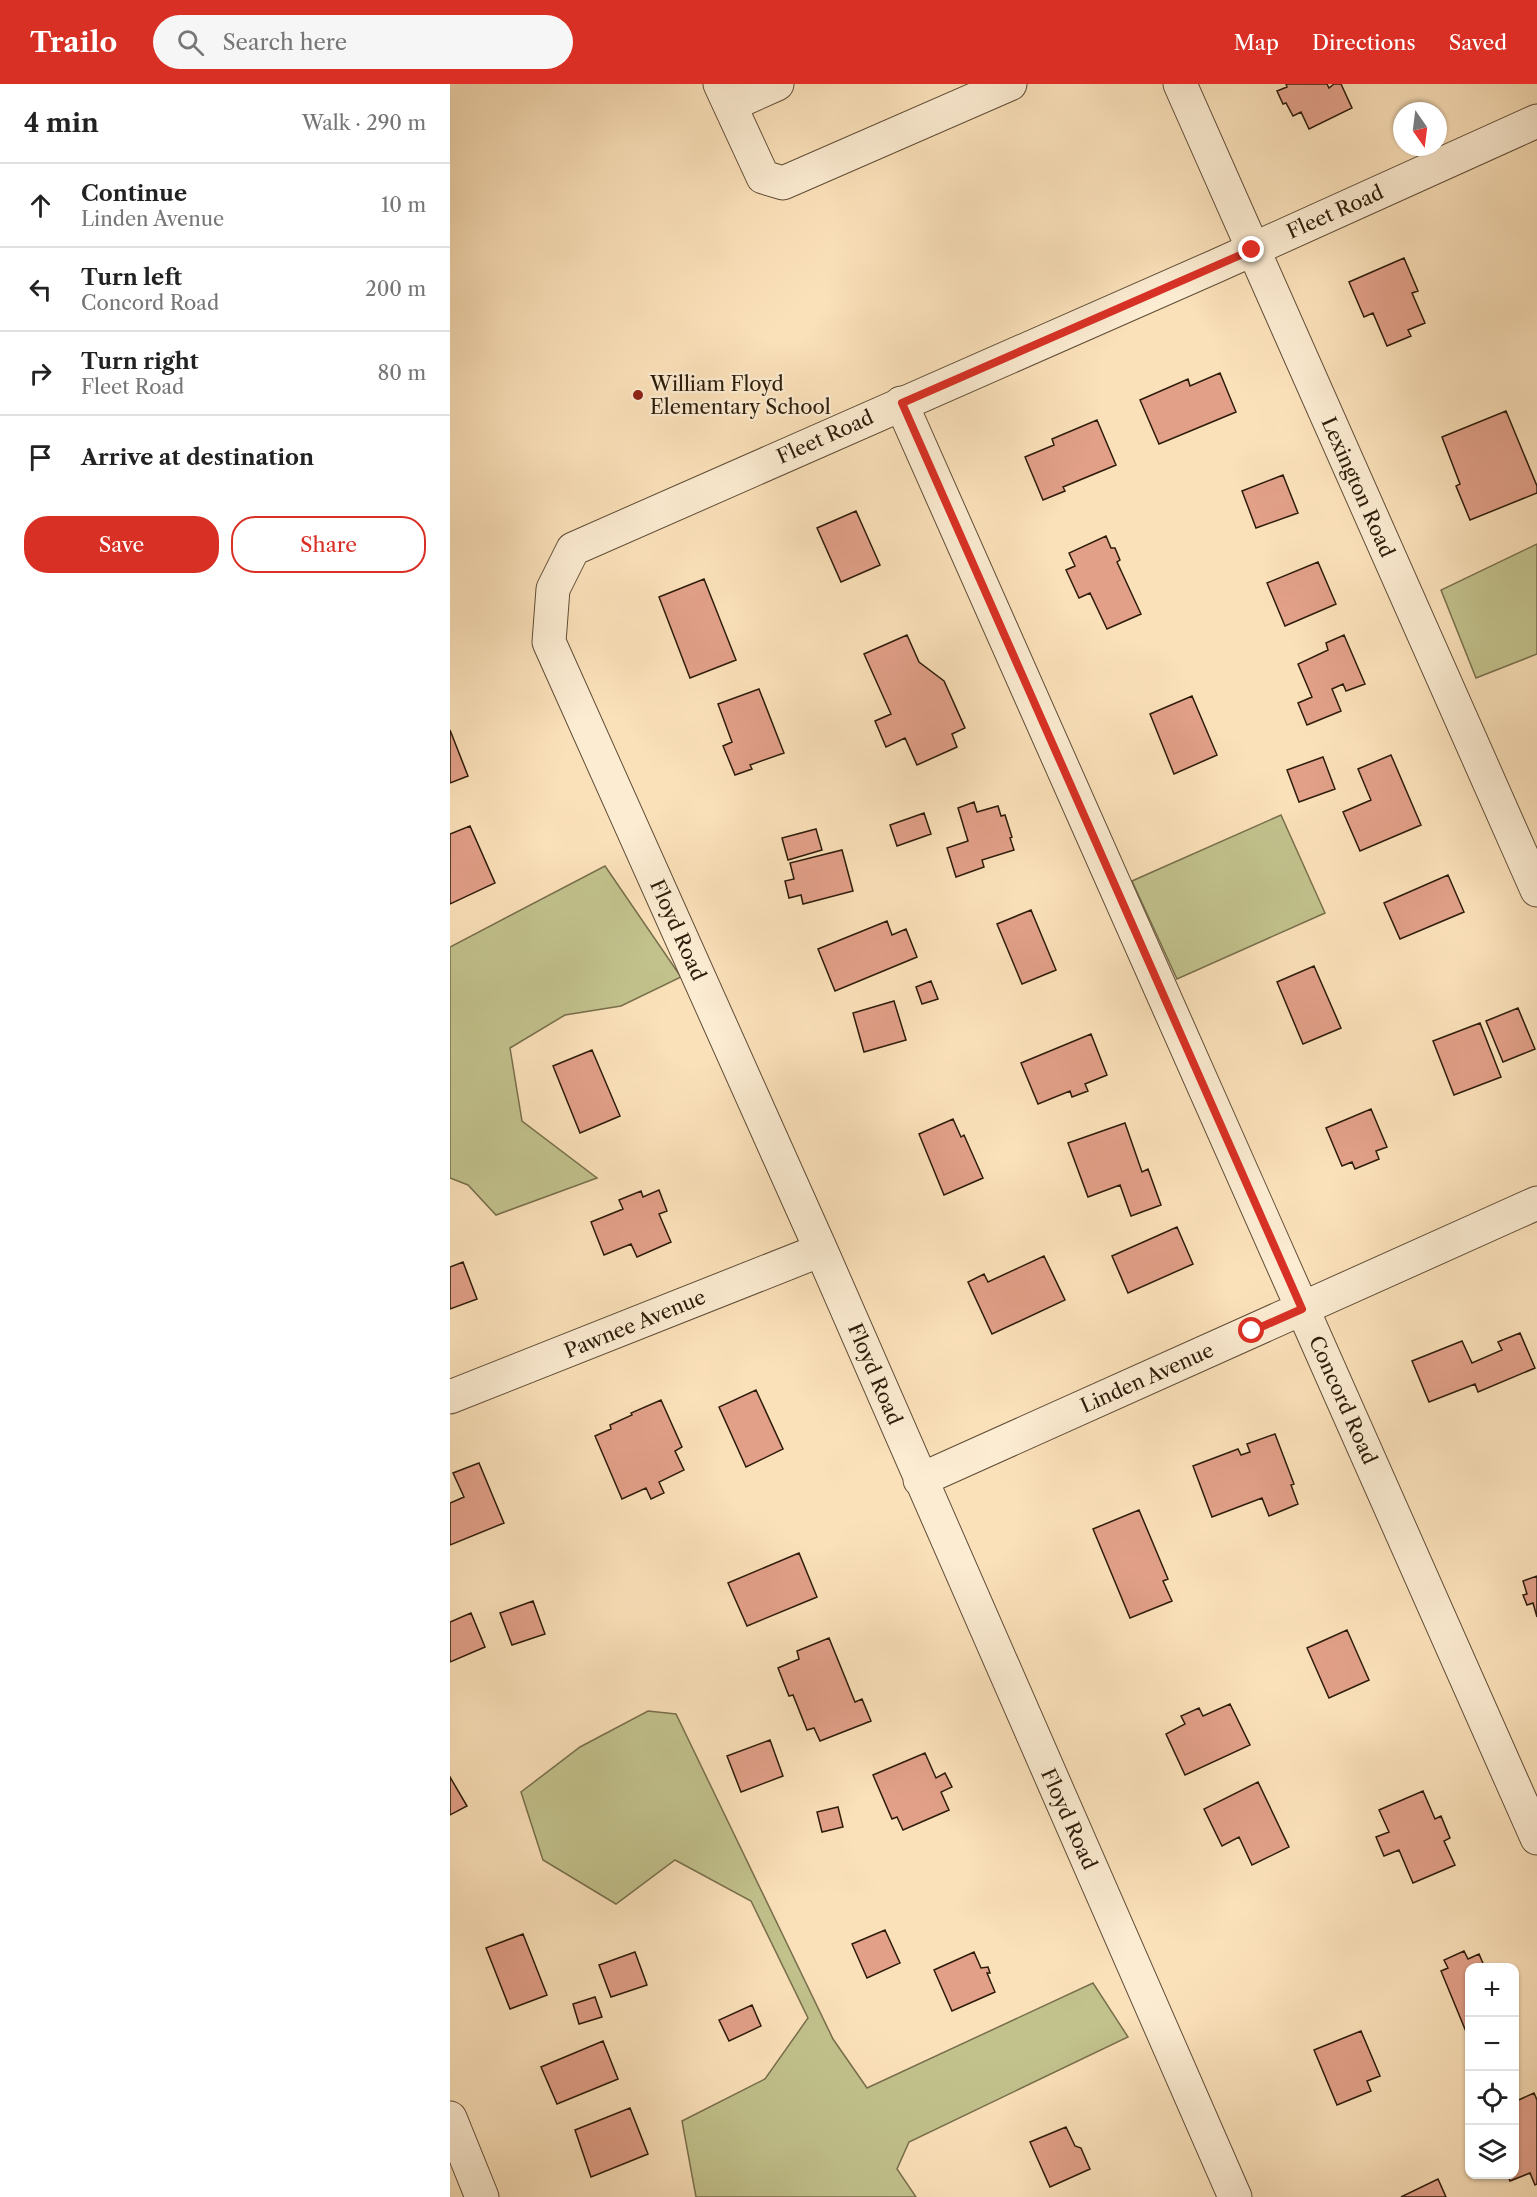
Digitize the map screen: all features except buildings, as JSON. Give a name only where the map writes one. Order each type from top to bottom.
[{"type":"street","points":[[777,84],[725,95],[763,177],[783,183],[1010,84]]},
{"type":"street","name":"Lexington Road","points":[[1180,84],[1537,890]]},
{"type":"street","name":"Fleet Road","points":[[573,549],[1252,250],[1537,121]]},
{"type":"street","name":"Concord Road","points":[[902,403],[1537,1838]]},
{"type":"street","name":"Floyd Road","points":[[573,549],[553,589],[549,642],[821,1250],[1235,2197]]},
{"type":"street","name":"Linden Avenue","points":[[920,1480],[1537,1203]]},
{"type":"street","name":"Pawnee Avenue","points":[[450,1397],[821,1250]]},
{"type":"street","points":[[450,2118],[482,2197]]},
{"type":"green space","points":[[1537,544],[1537,654],[1476,678],[1441,590]]},
{"type":"green space","points":[[1281,815],[1325,913],[1177,979],[1132,881]]},
{"type":"green space","points":[[605,866],[681,977],[621,1006],[565,1015],[510,1048],[522,1121],[597,1178],[496,1215],[468,1185],[450,1178],[450,947]]},
{"type":"green space","points":[[648,1711],[676,1714],[833,2039],[867,2088],[1093,1983],[1128,2037],[909,2142],[897,2169],[916,2197],[696,2197],[682,2121],[765,2079],[808,2018],[751,1901],[675,1860],[616,1904],[543,1860],[521,1792],[580,1747]]},
{"type":"place","name":"William Floyd Elementary School","points":[[638,395]]},
{"type":"route","points":[[1252,250],[902,403],[1302,1309],[1252,1331]]}]
